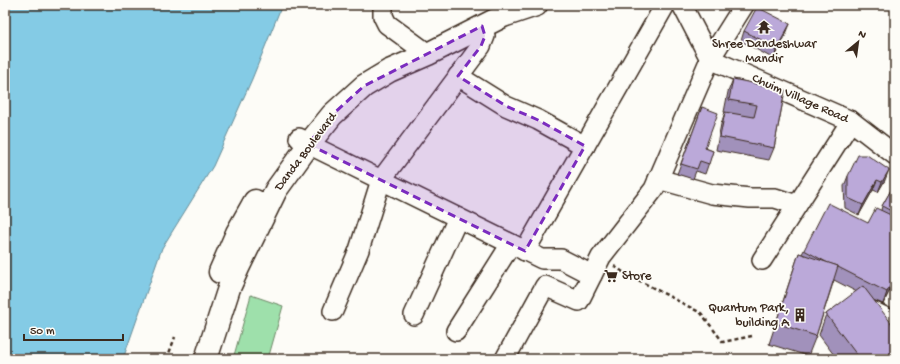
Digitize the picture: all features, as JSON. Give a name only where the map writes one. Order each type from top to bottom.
[{"type":"main road","points":[[422,50],[489,12],[508,5]]},
{"type":"main road","points":[[206,359],[237,233],[255,217],[258,197],[304,141],[309,123],[335,95],[362,75],[482,26],[502,16],[536,5]]},
{"type":"main road","points":[[193,359],[224,281]]},
{"type":"street","points":[[382,5],[383,16],[387,24],[422,50]]},
{"type":"street","points":[[456,330],[518,247],[585,146],[665,5]]},
{"type":"street","points":[[682,5],[710,59]]},
{"type":"street","points":[[505,359],[545,286],[579,301],[601,257],[654,190],[710,59],[744,5]]},
{"type":"street","points":[[333,311],[359,250],[381,180],[481,46],[485,36],[482,26]]},
{"type":"street","name":"Chuim Village Road","points":[[710,59],[851,121],[895,155]]},
{"type":"street","points":[[458,76],[506,106],[538,120],[585,146]]},
{"type":"street","points":[[762,260],[851,121]]},
{"type":"street","points":[[304,141],[542,259],[561,259],[592,275]]},
{"type":"street","points":[[658,179],[712,194],[750,198],[776,198],[797,205]]},
{"type":"street","points":[[414,315],[458,218]]},
{"type":"street","points":[[856,303],[894,314]]},
{"type":"path","points":[[601,257],[623,272],[701,313],[723,342],[752,336]]},
{"type":"path","points":[[168,359],[175,337]]},
{"type":"highlighted area","points":[[482,26],[485,36],[481,46],[458,76],[506,106],[538,120],[585,146],[525,251],[308,144],[332,115],[364,86]]},
{"type":"green space","points":[[251,295],[283,306],[268,359],[233,359]]},
{"type":"water","points":[[5,5],[282,5],[252,79],[213,166],[162,248],[123,359],[5,359]]},
{"type":"building","points":[[757,7],[790,24],[777,48],[744,31]]},
{"type":"building","points":[[733,79],[785,90],[774,148],[720,137],[725,112],[754,117],[757,105],[729,100]]},
{"type":"building","points":[[702,107],[718,113],[705,148],[713,151],[709,164],[700,161],[697,169],[681,164]]},
{"type":"building","points":[[858,155],[867,155],[889,170],[882,182],[877,180],[863,205],[848,198],[848,176]]},
{"type":"building","points":[[895,183],[895,213],[882,206]]},
{"type":"building","points":[[828,203],[868,223],[876,208],[895,217],[895,276],[887,292],[804,250]]},
{"type":"building","name":"Quantum Park, building A","points":[[799,253],[838,266],[816,336],[776,323]]},
{"type":"building","points":[[863,286],[895,328],[895,354],[888,359],[860,359],[826,314]]},
{"type":"place","name":"Shree Dandeshwar Mandir","points":[[764,27]]},
{"type":"place","name":"Store","points":[[611,276]]},
{"type":"place","name":"Quantum Park, building A","points":[[800,315]]}]
